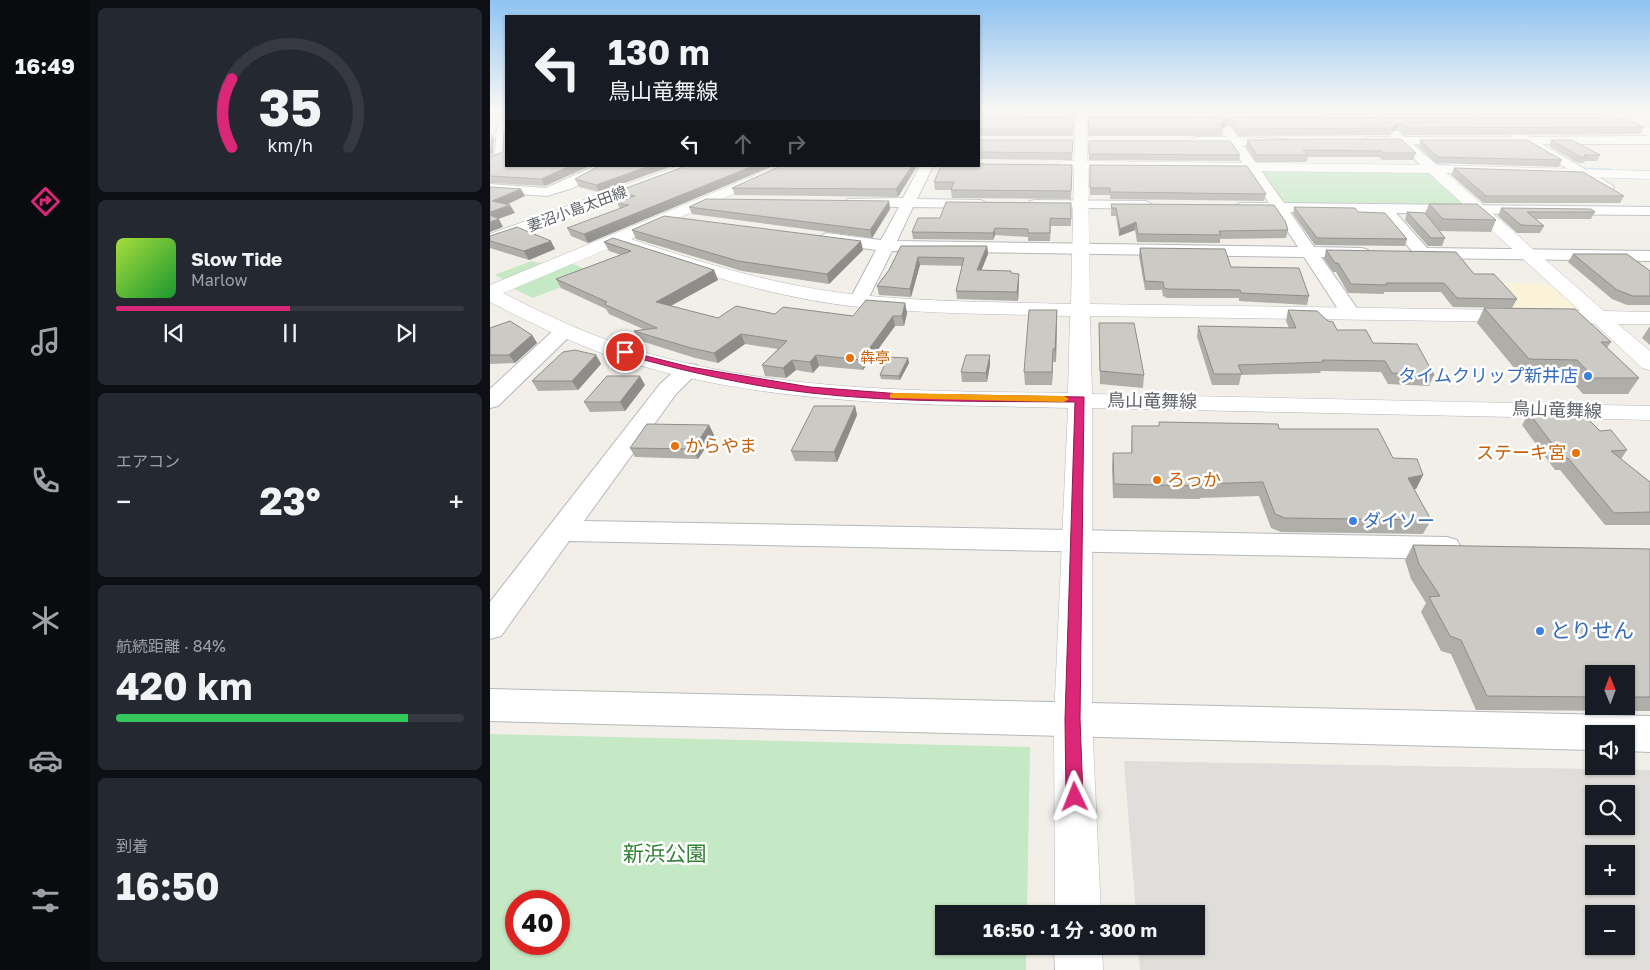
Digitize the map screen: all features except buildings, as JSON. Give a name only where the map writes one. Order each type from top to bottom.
[{"type":"street","points":[[1078,905],[1072,719],[1080,399],[1081,154]]},
{"type":"street","points":[[1244,154],[1352,314]]},
{"type":"street","points":[[1418,154],[1650,363]]},
{"type":"street","points":[[1551,154],[1649,212]]},
{"type":"street","points":[[1053,164],[1433,169],[1650,175]]},
{"type":"street","points":[[490,188],[547,192],[568,186],[604,167]]},
{"type":"street","name":"妻沼小島太田線","points":[[490,240],[688,167]]},
{"type":"street","points":[[490,293],[788,167]]},
{"type":"street","points":[[858,301],[926,167]]},
{"type":"street","points":[[709,201],[749,201]]},
{"type":"street","points":[[838,202],[994,204]]},
{"type":"street","points":[[1023,204],[1157,206]]},
{"type":"street","points":[[1224,206],[1649,212]]},
{"type":"street","points":[[1384,208],[1422,253]]},
{"type":"street","points":[[667,218],[696,221]]},
{"type":"street","points":[[810,236],[886,246],[1376,253]]},
{"type":"street","points":[[616,239],[705,270],[812,294],[858,301],[945,307],[1080,310],[1650,318]]},
{"type":"street","points":[[1404,253],[1650,256]]},
{"type":"street","name":"鳥山竜舞線","points":[[490,293],[564,331],[598,344],[689,370],[810,390],[901,397],[1080,399],[1650,413]]},
{"type":"street","points":[[490,401],[564,331]]},
{"type":"street","points":[[490,626],[668,389],[689,370]]},
{"type":"street","points":[[563,531],[1473,548]]},
{"type":"street","points":[[490,705],[1650,734]]},
{"type":"street","points":[[1078,955],[1079,970]]},
{"type":"shaded area","points":[[1124,761],[1585,769],[1585,775],[1635,775],[1635,770],[1650,770],[1650,970],[1140,970],[1139,955],[1205,955],[1205,905],[1135,905]]},
{"type":"green space","points":[[1260,170],[1431,173],[1467,205],[1283,204]]},
{"type":"green space","points":[[531,261],[548,265],[508,282],[495,275]]},
{"type":"green space","points":[[570,263],[596,273],[533,298],[512,288]]},
{"type":"green space","name":"新浜公園","points":[[490,734],[1030,747],[1027,905],[935,905],[935,955],[1026,955],[1026,970],[490,970]]},
{"type":"sand","points":[[1490,283],[1553,284],[1580,309],[1579,312],[1517,312]]},
{"type":"waterway","points":[[1427,154],[1440,165],[1449,166]]},
{"type":"waterway","points":[[1585,169],[1610,170]]},
{"type":"slow traffic","points":[[893,396],[1064,399]]},
{"type":"place","name":"犇亭","points":[[850,358]]},
{"type":"place","name":"タイムクリップ新井店","points":[[1588,376]]},
{"type":"place","name":"からやま","points":[[675,446]]},
{"type":"place","name":"ステーキ宮","points":[[1576,453]]},
{"type":"place","name":"ろっか","points":[[1157,480]]},
{"type":"place","name":"ダイソー","points":[[1353,521]]},
{"type":"place","name":"とりせん","points":[[1540,631]]},
{"type":"route","points":[[625,352],[689,370],[752,382],[810,390],[901,397],[1080,399],[1072,719],[1075,797]]}]
